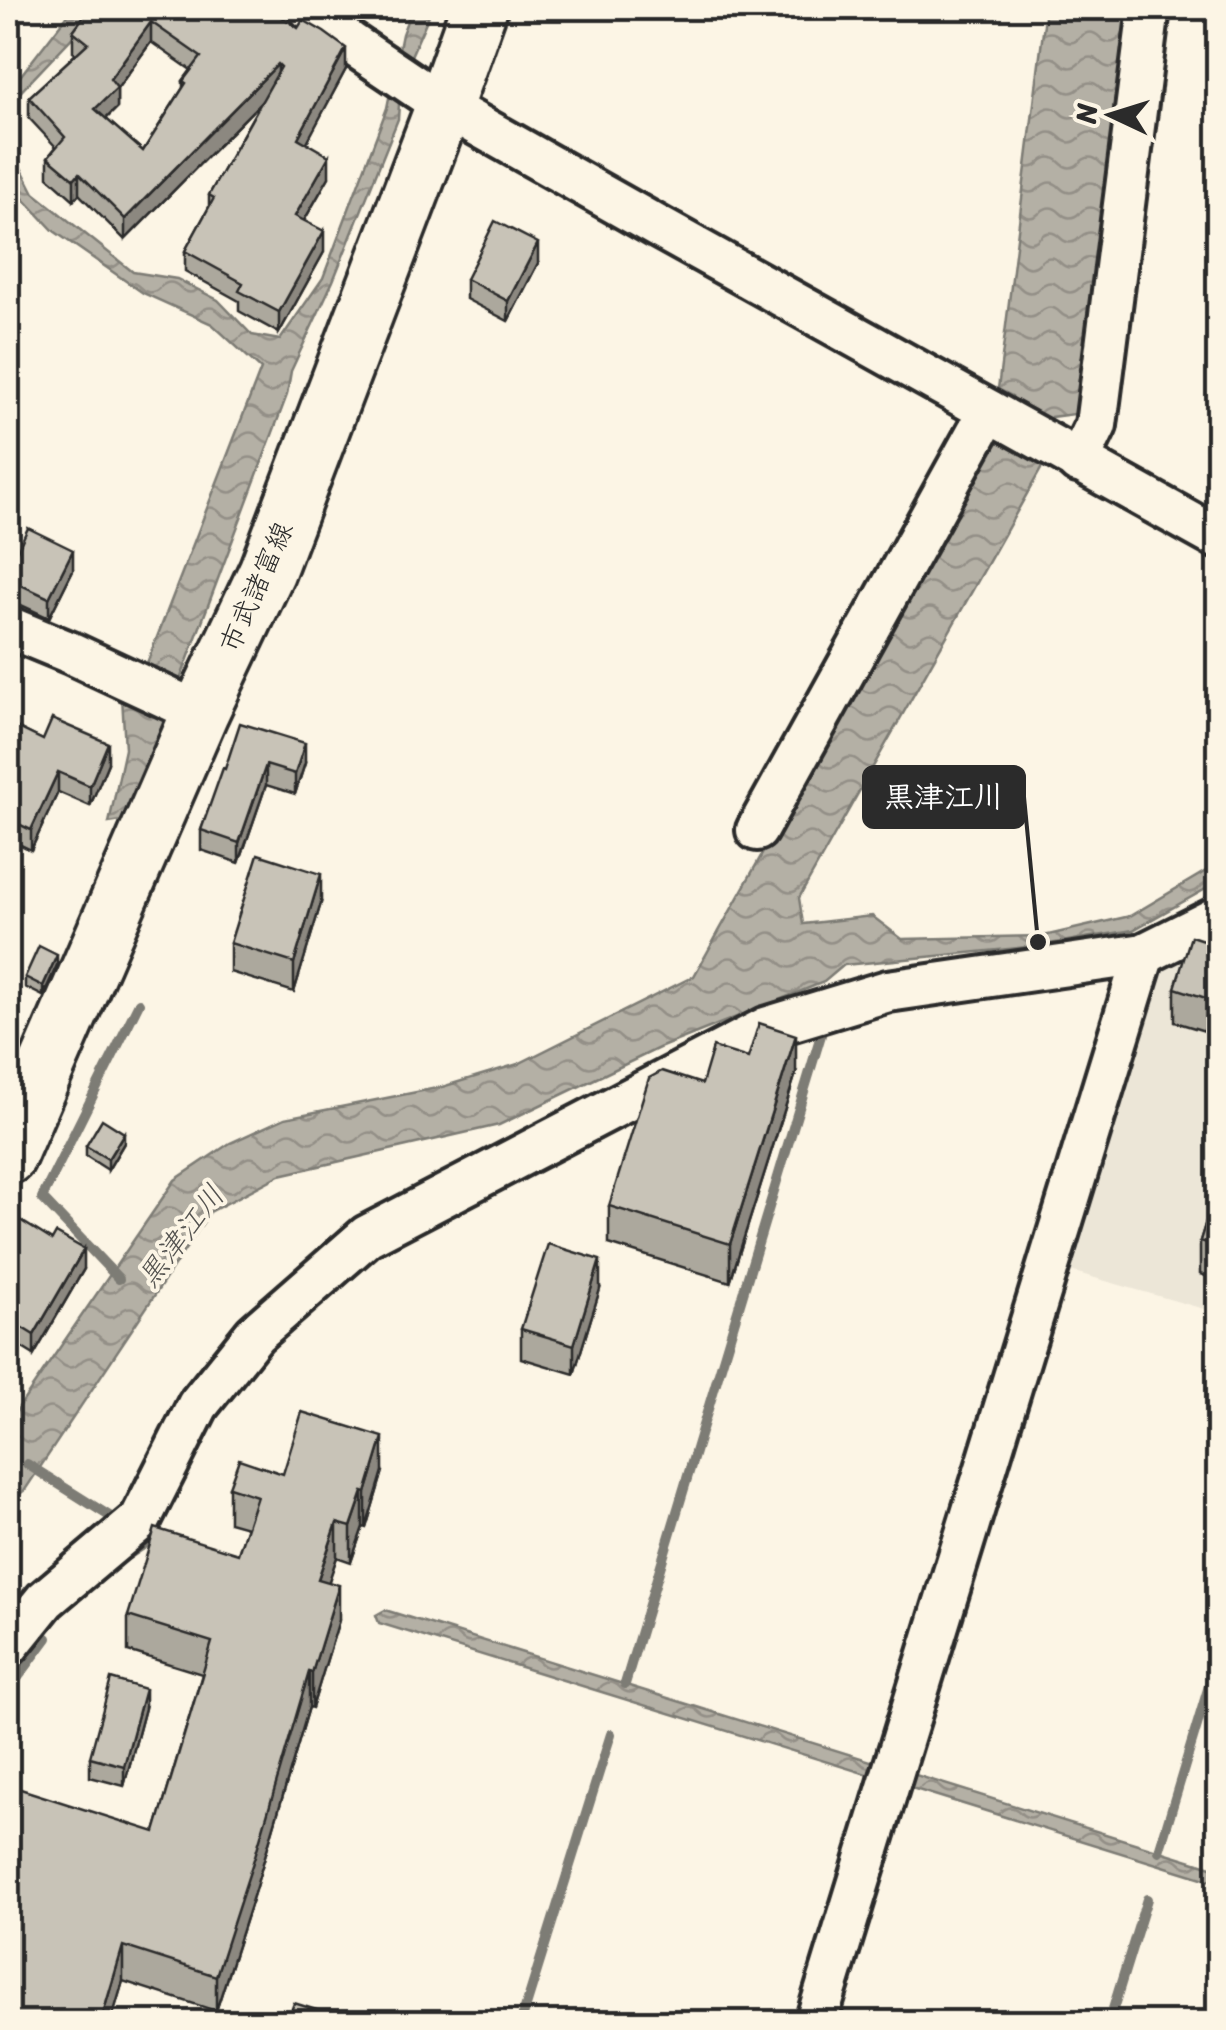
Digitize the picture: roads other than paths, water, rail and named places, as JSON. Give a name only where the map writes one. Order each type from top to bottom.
[{"type":"main road","name":"市武諸富線","points":[[8,1156],[186,706],[267,571],[413,85],[479,8]]},
{"type":"street","points":[[308,8],[349,42],[413,85],[1218,538]]},
{"type":"street","points":[[1067,455],[1096,425],[1148,8]]},
{"type":"street","points":[[757,830],[988,412]]},
{"type":"street","points":[[8,627],[186,706]]},
{"type":"street","points":[[8,1646],[45,1600],[140,1520],[198,1405],[255,1334],[367,1236],[766,1028],[888,992],[1144,954],[1218,917]]},
{"type":"street","points":[[816,2022],[1144,954]]},
{"type":"water","points":[[73,8],[100,8],[8,105],[8,92]]},
{"type":"water","points":[[412,8],[432,8],[400,89],[398,119],[333,281],[291,371],[287,395],[180,680],[169,685],[159,705],[164,720],[128,820],[109,823],[125,749],[122,696],[135,694],[261,369],[212,324],[143,293],[54,231],[8,182],[8,142],[34,193],[133,272],[177,279],[218,300],[252,335],[280,340],[323,278],[387,108],[402,34]]},
{"type":"water","points":[[1046,8],[1128,8],[1075,414],[1051,417],[1041,469],[799,898],[803,924],[872,916],[902,939],[1044,936],[1130,916],[1218,864],[1218,882],[1133,930],[1038,946],[844,965],[824,982],[659,1048],[499,1125],[280,1175],[210,1212],[25,1490],[8,1503],[8,1423],[175,1180],[230,1143],[285,1118],[442,1087],[518,1064],[694,976],[997,434],[1012,396],[998,389]]},
{"type":"water","points":[[385,1610],[1218,1869],[1218,1883],[379,1623],[376,1615]]},
{"type":"waterway","points":[[119,1279],[42,1198],[139,1003]]},
{"type":"waterway","points":[[625,1684],[821,1035]]},
{"type":"waterway","points":[[27,1464],[111,1517]]},
{"type":"waterway","points":[[128,1555],[149,1541],[161,1544]]},
{"type":"waterway","points":[[8,1691],[47,1638]]},
{"type":"waterway","points":[[1159,1851],[1218,1656]]},
{"type":"waterway","points":[[521,2022],[611,1734]]},
{"type":"waterway","points":[[1109,2022],[1147,1899]]},
{"type":"place","name":"黒津江川","points":[[1038,942]]}]
